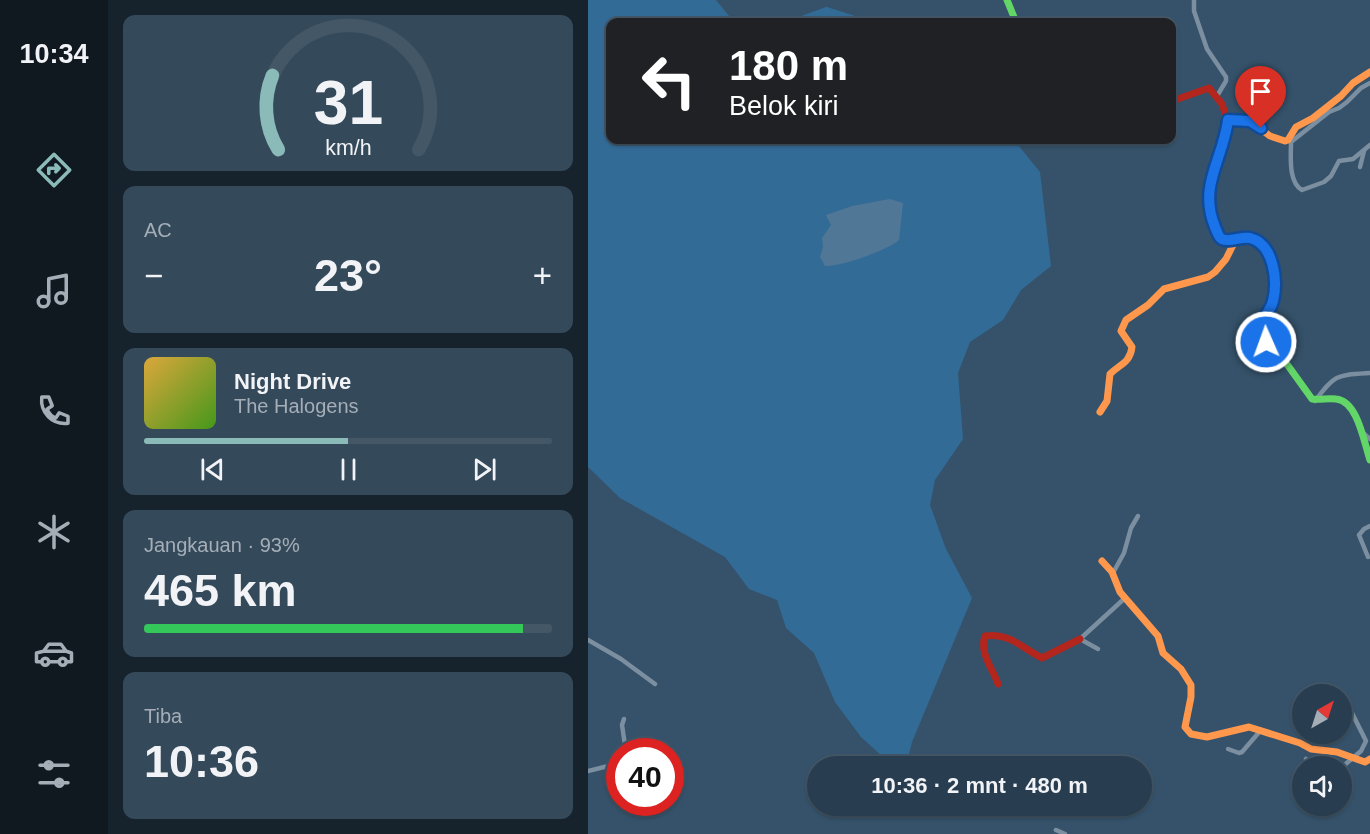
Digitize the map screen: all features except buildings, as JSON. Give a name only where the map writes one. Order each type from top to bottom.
[{"type":"street","points":[[1007,0],[1014,18]]},
{"type":"street","points":[[1194,0],[1194,11],[1207,49],[1226,77],[1217,96]]},
{"type":"street","points":[[1370,72],[1353,83],[1345,93],[1313,118],[1296,127],[1290,141],[1294,182],[1302,190],[1323,182],[1331,176],[1339,161],[1353,159],[1370,145]]},
{"type":"street","points":[[1228,120],[1250,121],[1275,139],[1290,141],[1329,112],[1339,108],[1370,83]]},
{"type":"street","points":[[1176,99],[1209,88],[1217,96],[1228,120],[1210,182],[1209,205],[1220,237],[1224,240],[1245,237],[1255,240],[1267,254],[1276,275],[1274,296],[1268,313],[1258,326],[1258,334],[1284,360],[1308,396],[1315,400],[1343,399],[1354,412],[1370,460]]},
{"type":"street","points":[[1360,167],[1364,151]]},
{"type":"street","points":[[1100,412],[1107,401],[1110,374],[1125,364],[1131,356],[1132,347],[1121,331],[1126,320],[1148,305],[1164,289],[1208,277],[1215,272],[1226,259],[1236,238]]},
{"type":"street","points":[[1315,400],[1329,382],[1339,376],[1370,373]]},
{"type":"street","points":[[1361,431],[1370,439]]},
{"type":"street","points":[[1113,573],[1124,553],[1131,528],[1138,516]]},
{"type":"street","points":[[1368,557],[1359,536],[1364,529],[1370,526]]},
{"type":"street","points":[[1102,561],[1113,573],[1120,592],[1158,636],[1163,653],[1180,669],[1191,685],[1185,727],[1190,733],[1207,737],[1240,727],[1261,730],[1311,749],[1337,752],[1366,762],[1370,759]]},
{"type":"street","points":[[998,684],[992,666],[982,649],[982,640],[985,636],[996,634],[1004,636],[1025,646],[1042,658],[1080,639],[1125,598]]},
{"type":"street","points":[[1080,639],[1098,649]]},
{"type":"street","points":[[588,640],[621,659],[655,684]]},
{"type":"street","points":[[1352,713],[1365,741],[1361,751],[1354,759]]},
{"type":"street","points":[[624,719],[622,725],[624,738]]},
{"type":"street","points":[[1228,749],[1242,752],[1261,730]]},
{"type":"street","points":[[588,771],[606,766]]},
{"type":"street","points":[[1056,830],[1065,834]]},
{"type":"shaded area","points":[[588,0],[716,0],[731,18],[606,18],[606,144],[1017,144],[1040,172],[1051,266],[1021,290],[1003,320],[970,342],[958,373],[963,439],[935,480],[930,505],[946,549],[972,598],[912,742],[908,756],[882,756],[861,737],[835,702],[814,653],[786,628],[777,600],[749,589],[725,557],[620,498],[588,467]]},
{"type":"shaded area","points":[[827,7],[861,18],[796,18]]},
{"type":"shaded area","points":[[890,199],[903,203],[899,240],[864,257],[825,266],[820,257],[823,247],[822,238],[831,225],[826,215],[852,206]]},
{"type":"traffic: fast","points":[[1007,0],[1014,18]]},
{"type":"traffic: fast","points":[[1268,254],[1274,268],[1276,283],[1274,298],[1258,334],[1284,360],[1312,399],[1336,399],[1344,401],[1350,407],[1359,424],[1370,460]]},
{"type":"traffic: slow","points":[[1228,120],[1250,121],[1270,136],[1288,140],[1296,127],[1313,118],[1341,96],[1353,83],[1370,72]]},
{"type":"traffic: slow","points":[[1100,412],[1107,401],[1110,374],[1127,360],[1131,352],[1132,347],[1121,331],[1126,320],[1148,305],[1164,289],[1208,277],[1215,272],[1226,259],[1236,239]]},
{"type":"traffic: slow","points":[[1102,561],[1112,572],[1120,592],[1158,636],[1163,653],[1181,669],[1191,685],[1185,727],[1191,734],[1207,737],[1249,727],[1300,743],[1311,749],[1337,752],[1365,762],[1370,759]]},
{"type":"traffic: jam","points":[[1176,100],[1209,88],[1222,104],[1227,119],[1213,173],[1210,198],[1215,227],[1223,239],[1253,240],[1258,242],[1268,254]]},
{"type":"traffic: jam","points":[[998,684],[985,655],[985,636],[1001,636],[1042,658],[1080,639]]},
{"type":"route","points":[[1261,128],[1246,120],[1228,120],[1210,182],[1209,200],[1210,212],[1220,237],[1224,240],[1245,237],[1255,240],[1264,249],[1274,269],[1276,279],[1273,302],[1267,316],[1257,329],[1259,336],[1266,342]]}]
